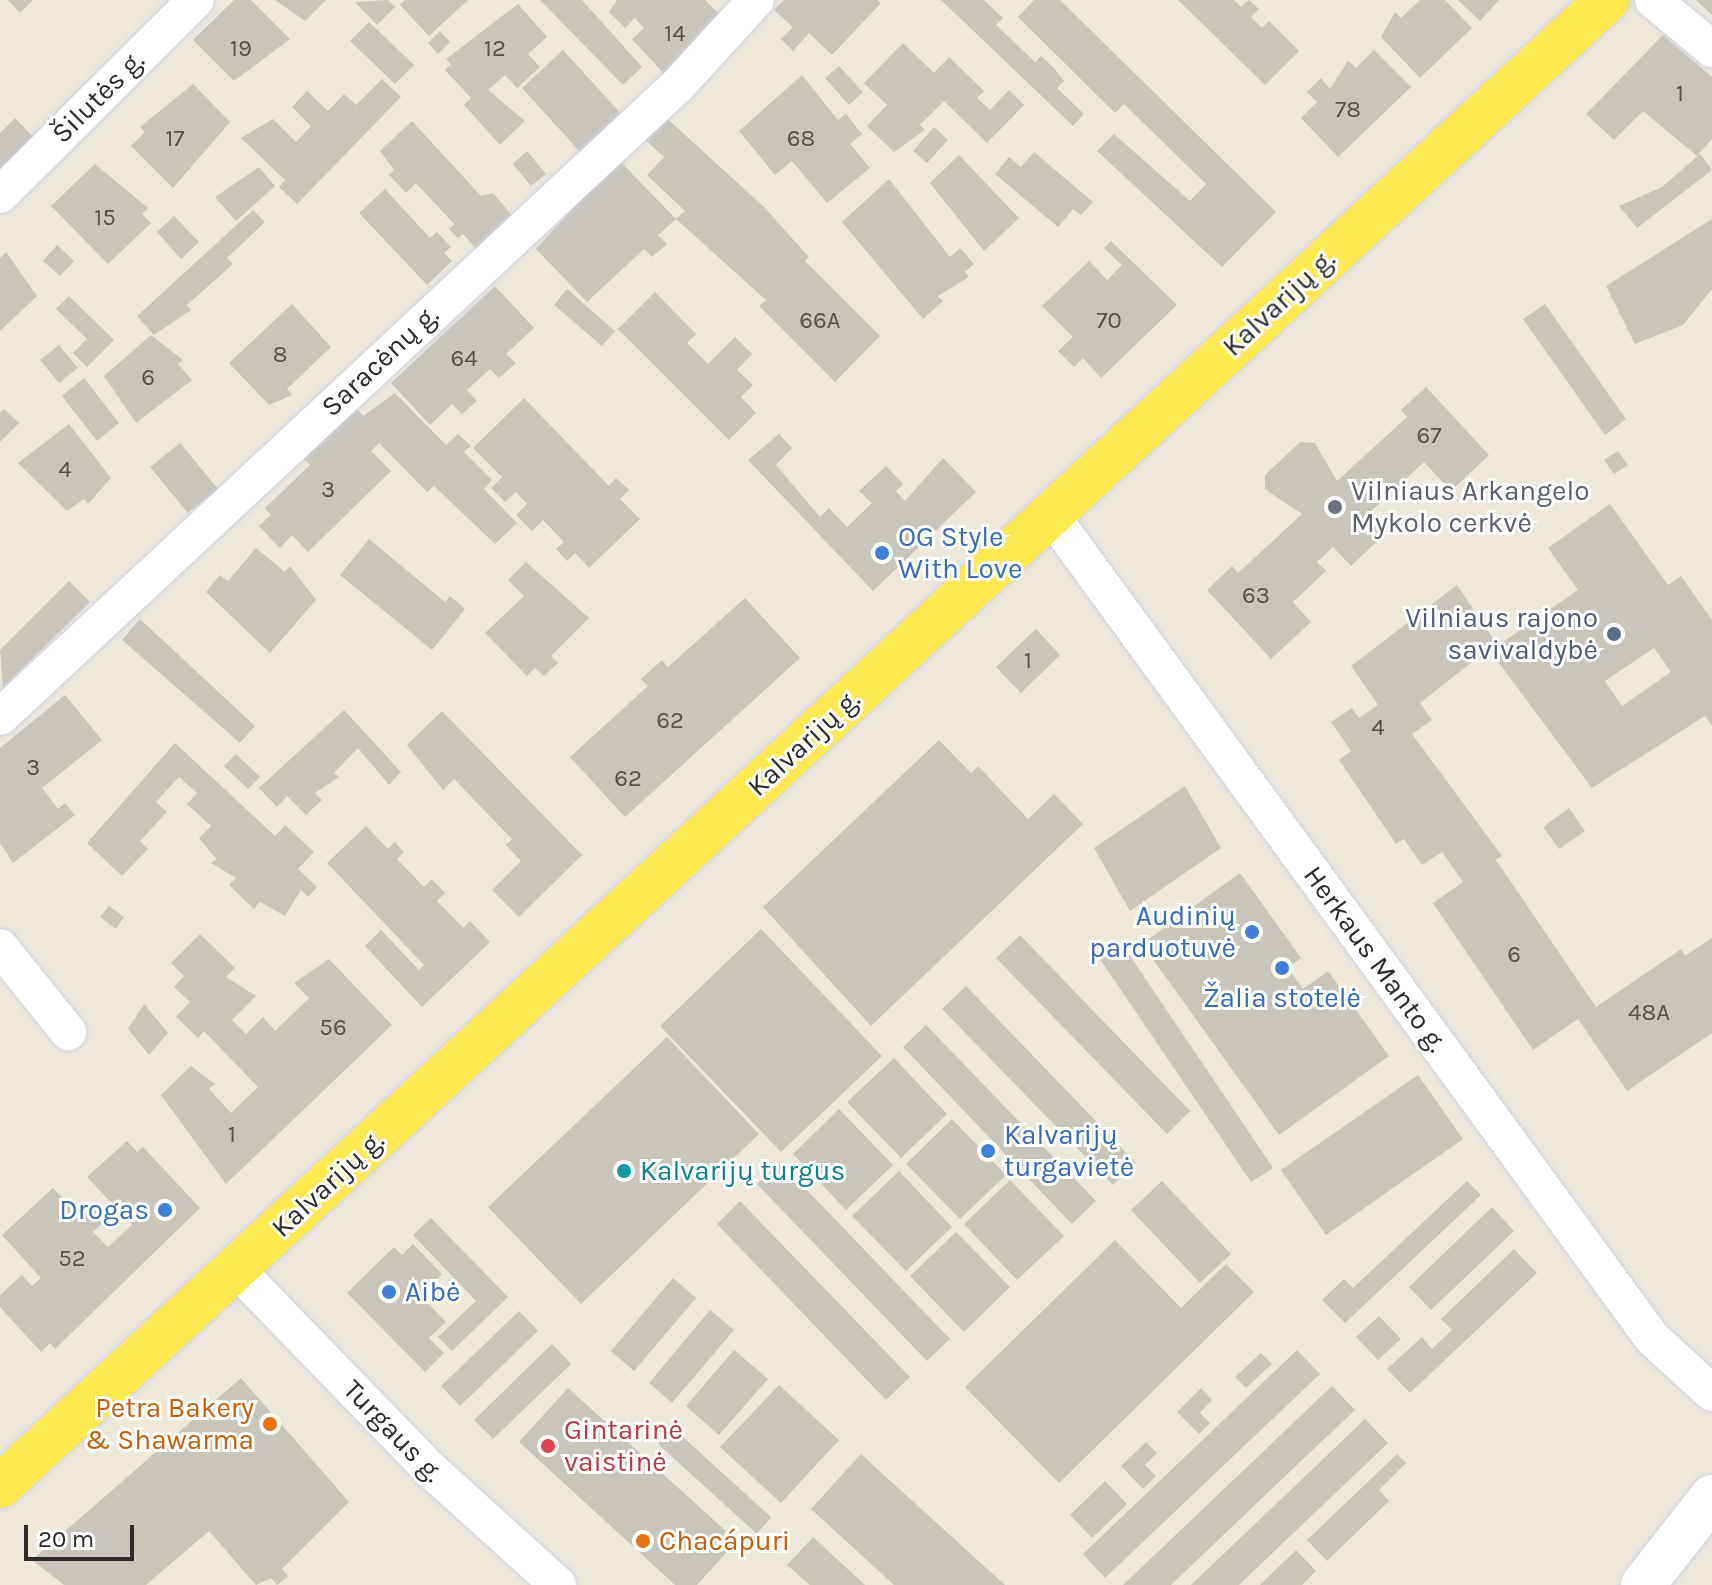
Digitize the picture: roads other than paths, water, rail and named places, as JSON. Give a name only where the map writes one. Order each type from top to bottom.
[{"type":"main road","name":"Kalvarijų g.","points":[[0,1486],[1605,1]]},
{"type":"main road","points":[[1643,1585],[1712,1497]]},
{"type":"street","name":"Šilutės g.","points":[[0,195],[196,0]]},
{"type":"street","name":"Saracėnų g.","points":[[0,717],[678,85],[756,0]]},
{"type":"street","points":[[1653,0],[1712,49]]},
{"type":"street","name":"Herkaus Manto g.","points":[[1051,515],[1652,1338],[1712,1393]]},
{"type":"street","points":[[0,947],[68,1032]]},
{"type":"street","name":"Turgaus g.","points":[[236,1269],[432,1471],[558,1585]]},
{"type":"place","name":"Vilniaus Arkangelo Mykolo cerkvė","points":[[1335,507]]},
{"type":"place","name":"OG Style With Love","points":[[882,553]]},
{"type":"place","name":"Vilniaus rajono savivaldybė","points":[[1614,634]]},
{"type":"place","name":"Audinių parduotuvė","points":[[1252,932]]},
{"type":"place","name":"Žalia stotelė","points":[[1282,968]]},
{"type":"place","name":"Kalvarijų turgavietė","points":[[988,1151]]},
{"type":"place","name":"Kalvarijų turgus","points":[[624,1171]]},
{"type":"place","name":"Drogas","points":[[165,1210]]},
{"type":"place","name":"Aibė","points":[[389,1292]]},
{"type":"place","name":"Petra Bakery & Shawarma","points":[[270,1424]]},
{"type":"place","name":"Gintarinė vaistinė","points":[[548,1446]]},
{"type":"place","name":"Chacápuri","points":[[643,1541]]}]
